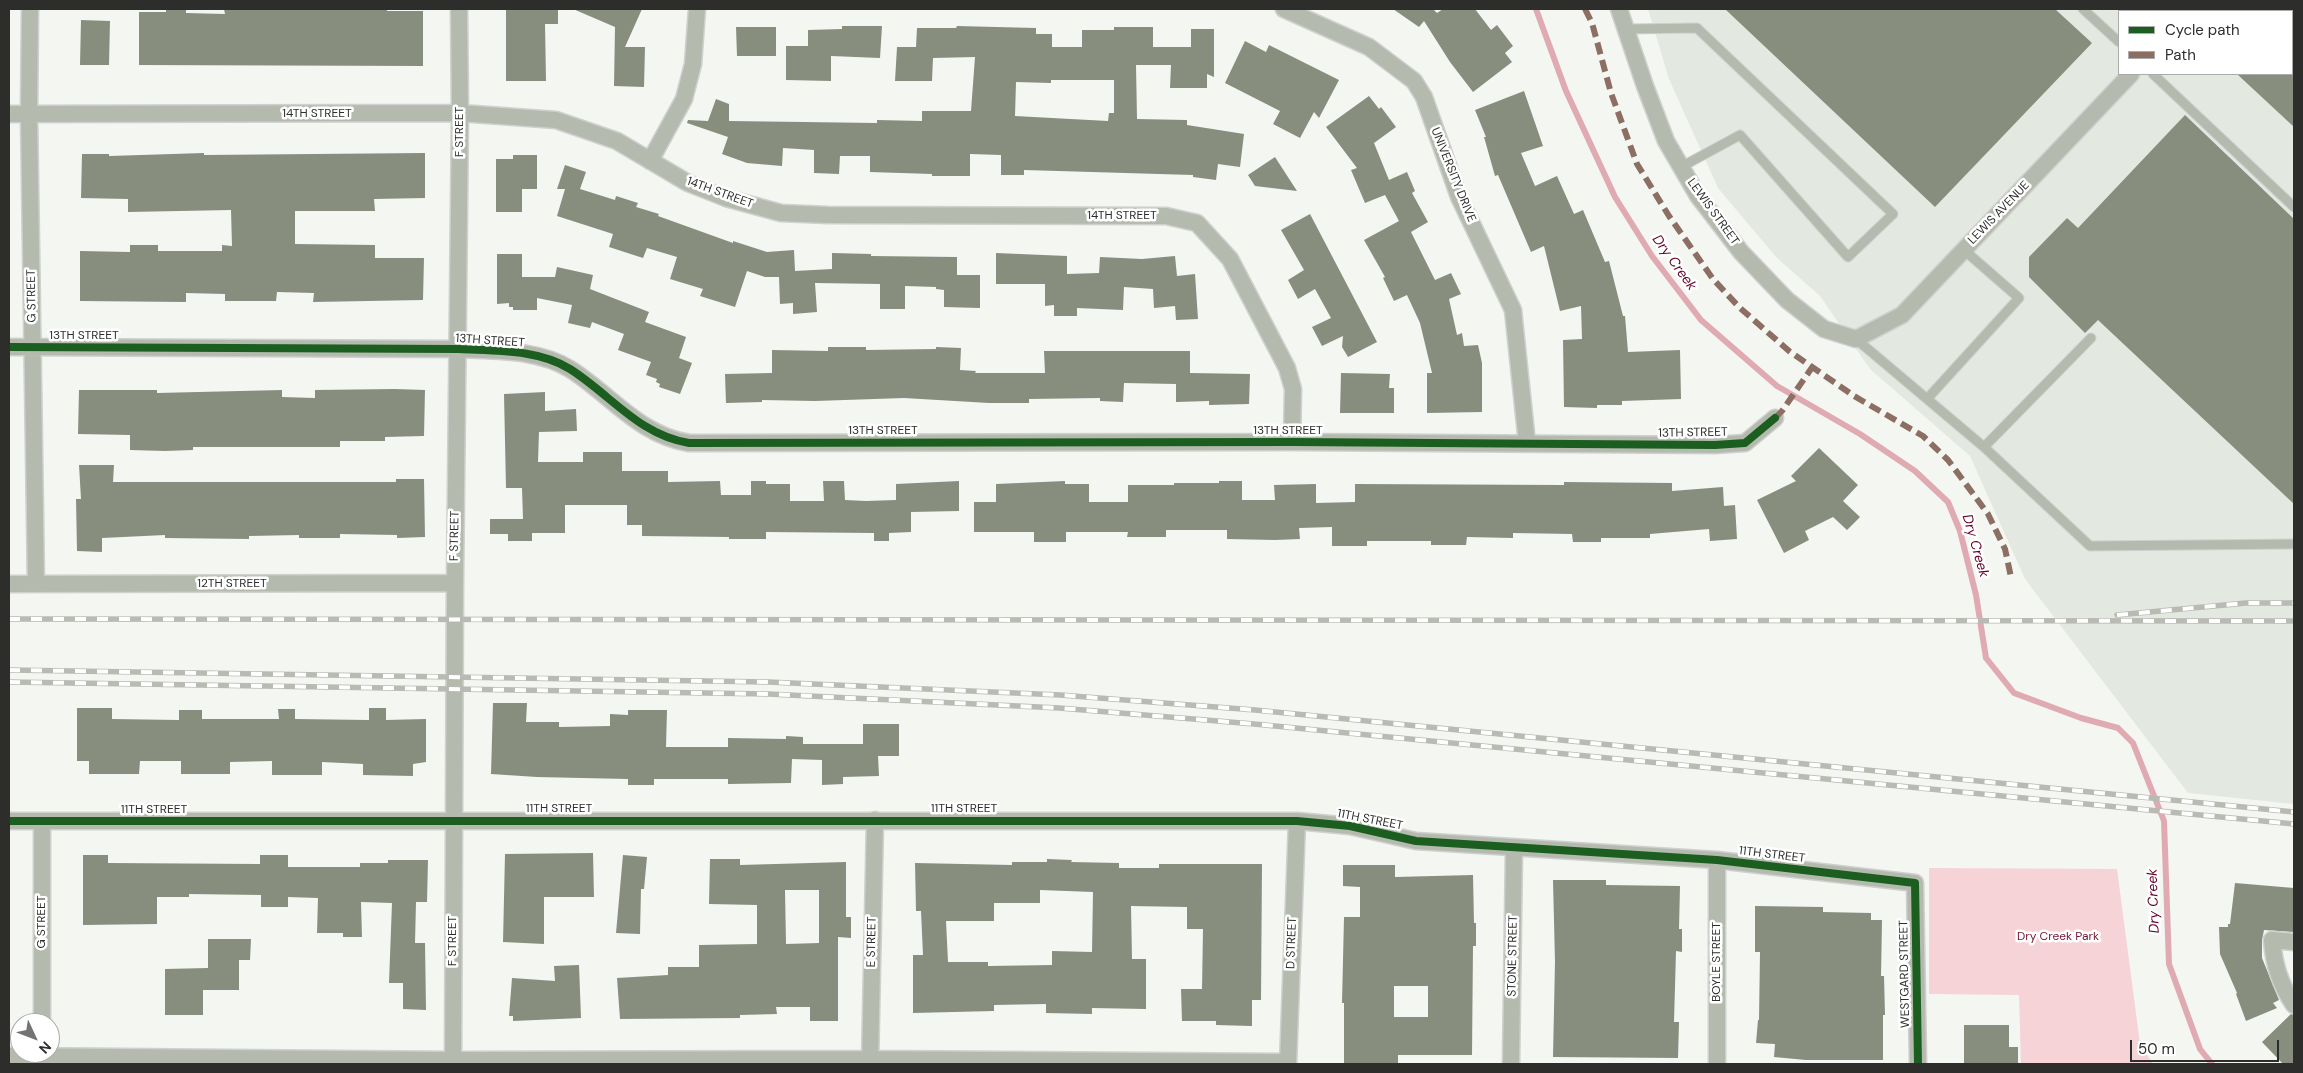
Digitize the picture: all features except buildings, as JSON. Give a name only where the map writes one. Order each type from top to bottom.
[{"type":"street","name":"G STREET","points":[[30,9],[29,114],[36,584]]},
{"type":"street","name":"F STREET","points":[[453,1062],[454,583],[458,349],[459,9]]},
{"type":"street","points":[[650,161],[684,99],[694,64],[697,9]]},
{"type":"street","name":"UNIVERSITY DRIVE","points":[[1284,9],[1369,48],[1414,81],[1424,97],[1459,197],[1513,310],[1527,443]]},
{"type":"street","name":"LEWIS STREET","points":[[1619,9],[1666,141],[1698,196],[1741,252],[1787,300],[1824,329],[1856,339]]},
{"type":"street","name":"LEWIS AVENUE","points":[[1856,339],[1902,314],[2130,75]]},
{"type":"street","name":"14TH STREET","points":[[9,114],[460,113],[556,120],[617,141],[688,183],[726,198],[782,213],[828,215],[1166,216],[1197,223],[1230,259],[1287,368],[1293,389],[1292,442]]},
{"type":"street","name":"13TH STREET","points":[[9,347],[458,349],[524,353],[550,360],[570,369],[651,431],[672,440],[689,443],[1292,442],[1715,445],[1745,443],[1775,418]]},
{"type":"street","name":"12TH STREET","points":[[9,584],[454,583]]},
{"type":"street","name":"E STREET","points":[[870,1061],[875,820]]},
{"type":"street","name":"11TH STREET","points":[[9,821],[1298,821],[1350,826],[1416,841],[1717,860],[1915,883]]},
{"type":"street","name":"G STREET","points":[[42,821],[42,1013]]},
{"type":"street","name":"D STREET","points":[[1288,1063],[1298,821]]},
{"type":"street","name":"STONE STREET","points":[[1511,1064],[1514,848]]},
{"type":"street","name":"BOYLE STREET","points":[[1717,860],[1717,1064]]},
{"type":"street","name":"WESTGARD STREET","points":[[1915,883],[1918,1064]]},
{"type":"street","points":[[2294,942],[2272,940],[2274,963],[2283,987],[2294,1005]]},
{"type":"street","points":[[60,1054],[453,1062],[1288,1063]]},
{"type":"lane","points":[[2083,9],[2118,41]]},
{"type":"lane","points":[[1627,30],[1697,28],[1892,214],[1848,257],[1740,135],[1681,167]]},
{"type":"lane","points":[[2154,75],[2294,207]]},
{"type":"lane","points":[[1927,399],[2019,298],[1964,250]]},
{"type":"lane","points":[[1984,447],[2090,338]]},
{"type":"lane","points":[[1856,339],[1984,447],[2090,546],[2294,544]]},
{"type":"shaded area","points":[[1648,9],[2294,9],[2294,804],[2188,793],[2025,579],[1970,456],[1870,369],[1820,296],[1776,257],[1718,188],[1669,79]]},
{"type":"green space","name":"Dry Creek Park","points":[[1929,868],[2117,869],[2140,1044],[2153,1064],[2021,1064],[2019,995],[1929,994]]},
{"type":"waterway","name":"Dry Creek","points":[[1536,9],[1566,91],[1615,197],[1652,256],[1701,320],[1777,386],[1860,434],[1915,471],[1948,502],[1960,531],[1976,595],[1986,658],[2014,693],[2081,718],[2118,728],[2133,743],[2164,821],[2169,964],[2200,1049],[2212,1064]]},
{"type":"railway","points":[[2117,615],[2246,603],[2294,603]]},
{"type":"railway","points":[[9,619],[2294,621]]},
{"type":"railway","points":[[9,670],[768,682],[1060,695],[1255,710],[2294,812]]},
{"type":"railway","points":[[9,682],[768,694],[1059,708],[1254,724],[2294,824]]},
{"type":"marked path","points":[[1585,9],[1592,23],[1611,93],[1637,164],[1669,216],[1713,279],[1739,307],[1789,351],[1854,396],[1923,436],[1948,460],[1988,514],[2005,549],[2011,577]]},
{"type":"marked path","points":[[1775,418],[1782,411],[1813,366]]},
{"type":"cycle path","points":[[9,347],[459,349],[516,352],[558,362],[585,379],[640,423],[671,439],[689,443],[1292,442],[1715,445],[1745,443],[1775,418]]},
{"type":"cycle path","points":[[9,821],[1297,821],[1350,826],[1416,841],[1717,860],[1915,883],[1918,1064]]}]
